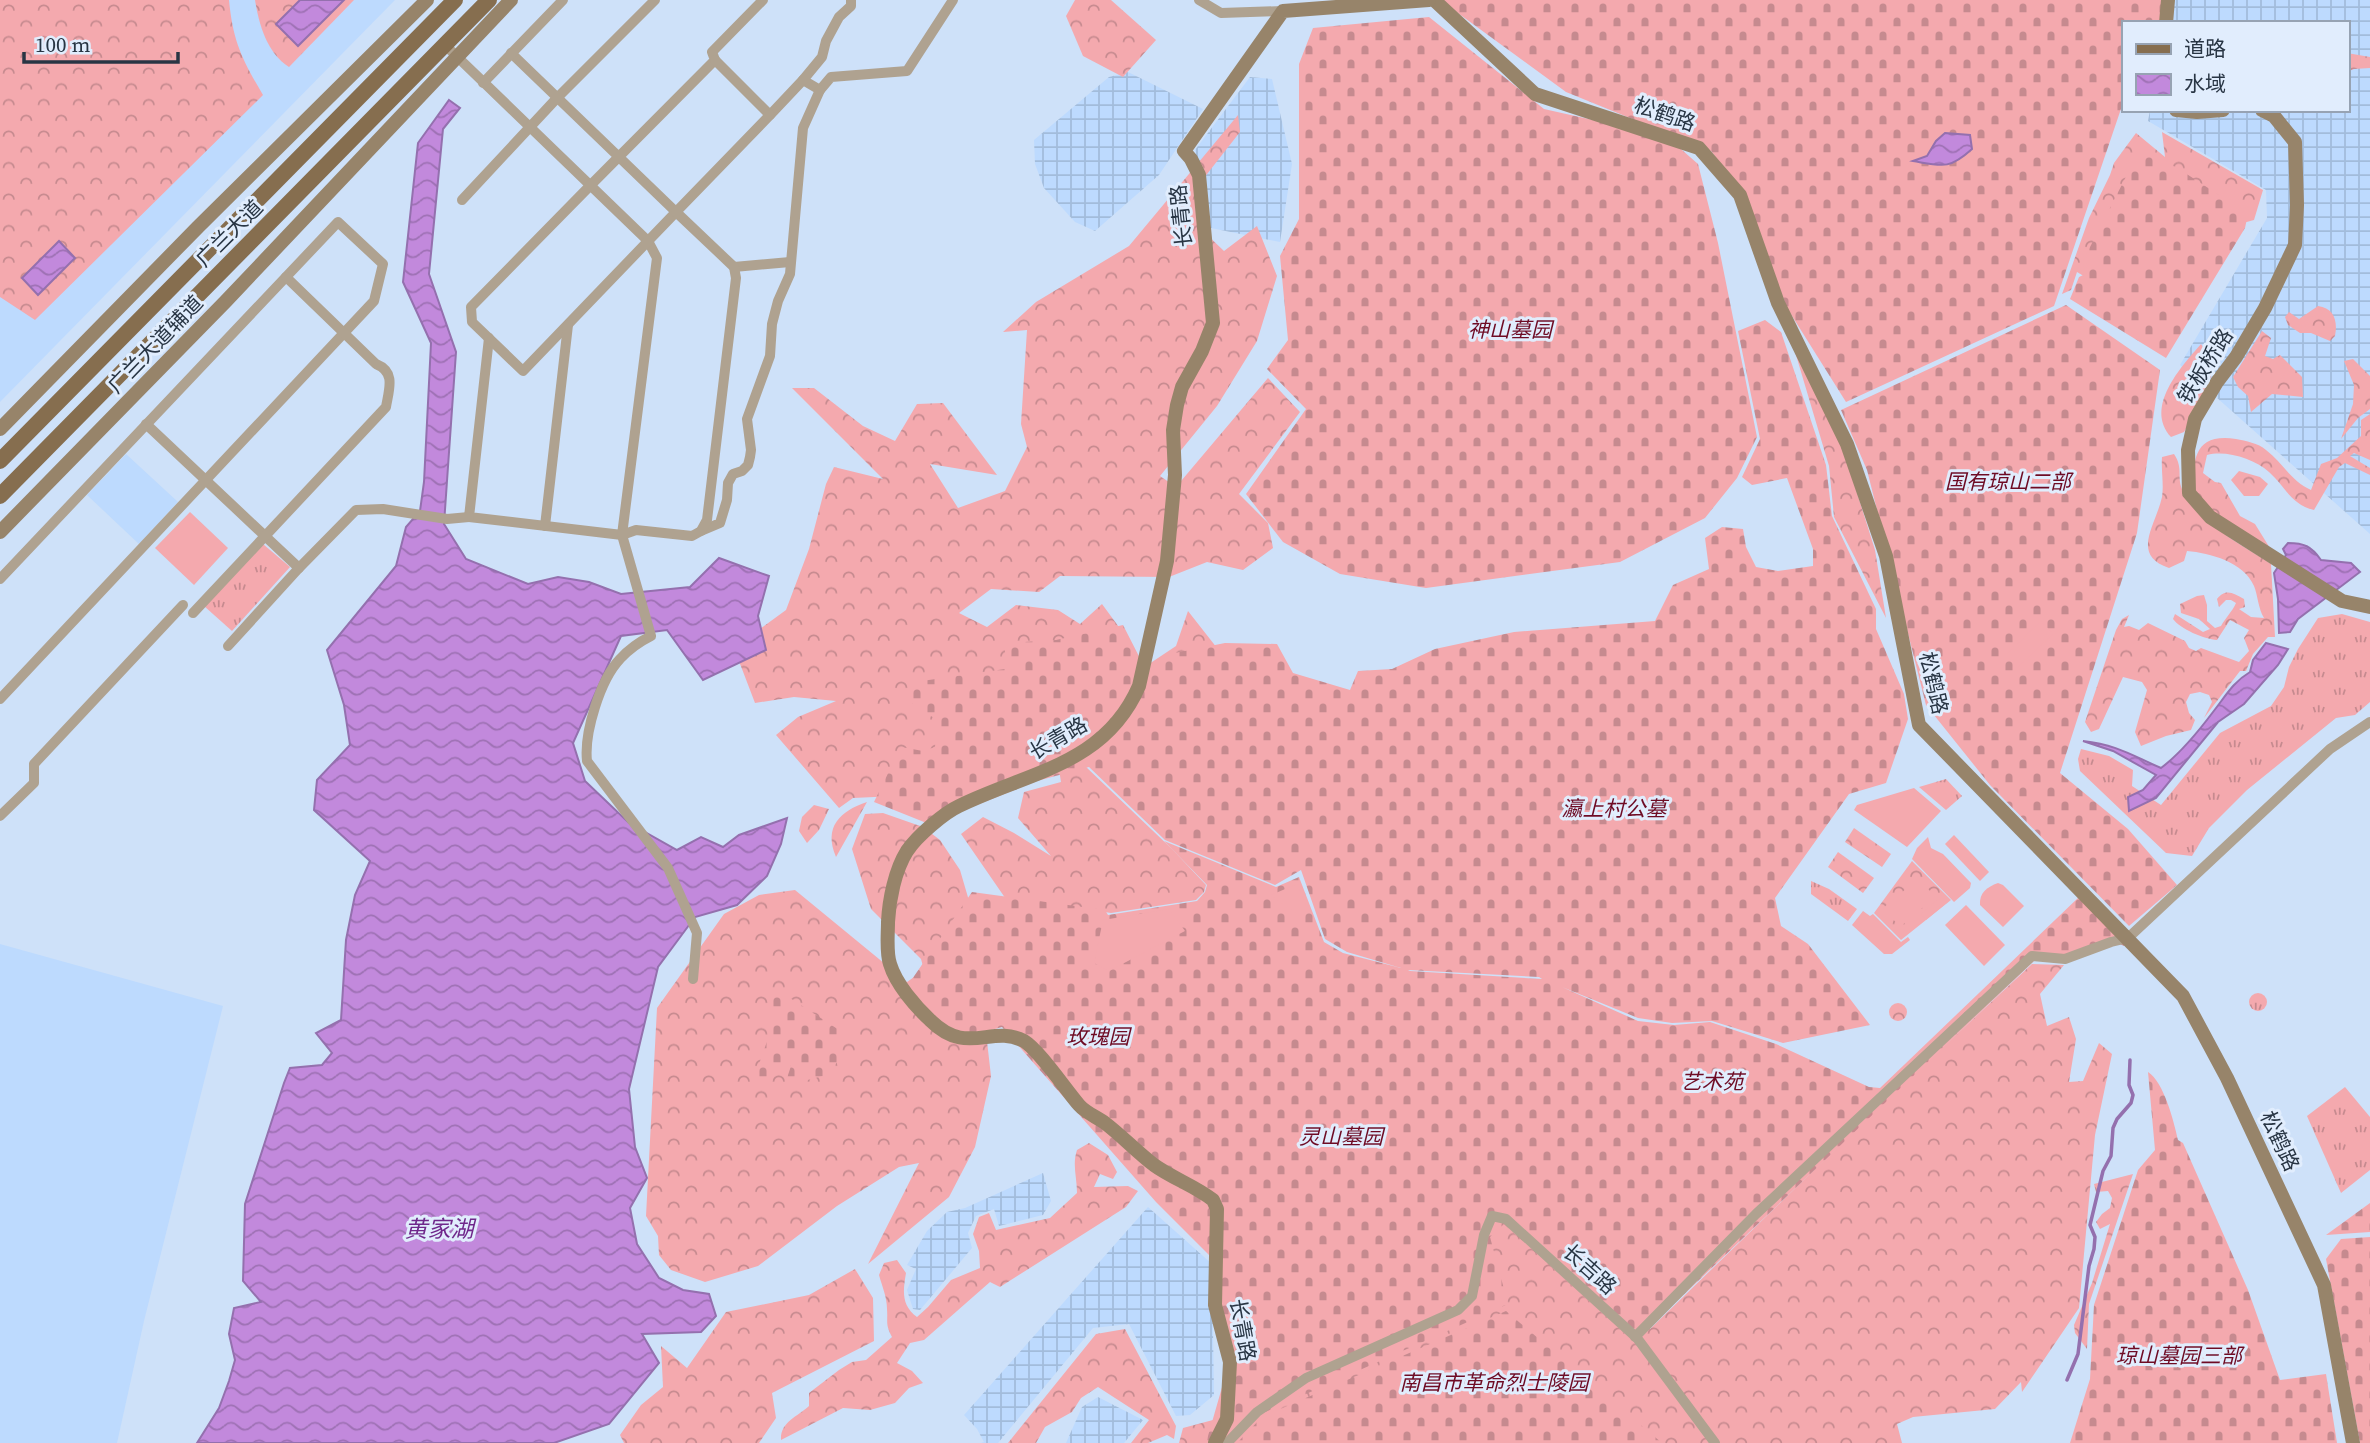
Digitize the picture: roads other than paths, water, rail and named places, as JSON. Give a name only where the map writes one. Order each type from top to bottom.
[{"type":"main road","name":"广兰大道","points":[[0,461],[455,0]]},
{"type":"main road","name":"广兰大道","points":[[0,496],[450,51],[489,0]]},
{"type":"street","points":[[0,429],[198,227],[428,0]]},
{"type":"street","name":"广兰大道辅道","points":[[0,533],[226,301],[450,51],[511,0]]},
{"type":"street","points":[[483,83],[563,0]]},
{"type":"street","points":[[462,200],[557,98],[655,0]]},
{"type":"street","points":[[763,0],[712,52],[715,60],[771,115]]},
{"type":"street","points":[[715,60],[590,183],[471,307],[472,322],[523,371],[803,80],[822,57],[826,41],[839,17],[851,6],[851,0]]},
{"type":"street","points":[[228,646],[356,510],[383,509],[447,519],[469,517],[622,535],[636,530],[692,536],[720,523],[724,515],[730,477],[743,471],[748,465],[751,450],[747,419],[770,356],[772,324],[778,301],[787,283],[803,128],[820,90],[831,77],[907,71],[953,0]]},
{"type":"street","points":[[1199,0],[1221,13],[1432,0]]},
{"type":"street","name":"松鹤路","points":[[1432,0],[1535,94],[1699,148],[1740,195],[1778,303],[1847,444],[1881,543],[1919,725],[2182,996],[2227,1078],[2324,1285],[2353,1443]]},
{"type":"street","points":[[2166,21],[2168,0]]},
{"type":"street","name":"长青路","points":[[1215,1443],[1227,1419],[1230,1362],[1215,1305],[1217,1209],[1213,1200],[1153,1164],[1106,1124],[1082,1108],[1025,1042],[1005,1035],[976,1040],[962,1039],[930,1021],[900,985],[890,964],[888,918],[891,894],[908,850],[944,815],[958,806],[1049,770],[1078,755],[1102,737],[1131,705],[1142,674],[1167,561],[1175,475],[1173,430],[1177,405],[1182,387],[1202,351],[1213,323],[1199,175],[1184,151],[1283,11]]},
{"type":"street","points":[[450,51],[590,183],[648,242],[657,258],[622,535],[651,636],[635,645],[618,660],[609,675],[590,725],[586,749],[587,761],[668,867],[697,933],[693,979]]},
{"type":"street","points":[[511,53],[734,267],[736,278],[707,520],[701,531]]},
{"type":"street","points":[[803,80],[820,90]]},
{"type":"street","name":"铁板桥路","points":[[2266,112],[2274,116],[2295,142],[2295,244],[2265,308],[2195,419],[2188,450],[2189,493],[2210,517],[2342,601],[2370,607]]},
{"type":"street","points":[[0,579],[338,222],[383,264],[374,302],[0,699]]},
{"type":"street","points":[[734,267],[790,262]]},
{"type":"street","points":[[193,614],[386,407],[391,380],[387,371],[376,364],[286,277]]},
{"type":"street","points":[[545,526],[568,325]]},
{"type":"street","points":[[469,517],[489,338]]},
{"type":"street","points":[[146,424],[299,568]]},
{"type":"street","points":[[0,816],[34,783],[34,764],[183,605]]},
{"type":"street","points":[[1635,1337],[1756,1214],[2032,956],[2065,959],[2128,938],[2330,749],[2370,722]]},
{"type":"street","name":"长吉路","points":[[1227,1443],[1257,1412],[1306,1378],[1458,1310],[1472,1296],[1484,1235],[1492,1216],[1506,1219],[1635,1337],[1715,1443]]},
{"type":"water","points":[[300,0],[344,0],[298,46],[276,24]]},
{"type":"water","name":"黄家湖","points":[[449,100],[460,108],[443,129],[429,274],[456,352],[444,524],[466,559],[528,584],[558,577],[589,582],[621,594],[690,587],[719,558],[769,576],[758,616],[766,650],[703,680],[667,630],[621,636],[573,743],[585,781],[629,823],[677,850],[701,837],[723,847],[739,835],[787,818],[781,844],[767,876],[737,905],[695,917],[658,967],[629,1089],[635,1147],[647,1178],[630,1208],[637,1244],[659,1278],[683,1290],[709,1294],[716,1316],[701,1332],[642,1334],[659,1363],[609,1424],[554,1443],[197,1443],[219,1408],[235,1360],[229,1334],[234,1308],[261,1302],[243,1281],[245,1204],[284,1083],[290,1068],[322,1065],[332,1053],[316,1033],[341,1020],[346,940],[355,895],[370,861],[314,810],[317,780],[350,745],[344,705],[327,650],[396,566],[406,527],[420,511],[431,343],[403,282],[418,143]]},
{"type":"water","points":[[1945,133],[1970,135],[1972,149],[1945,165],[1913,161],[1927,156],[1936,141]]},
{"type":"water","points":[[59,241],[75,258],[38,295],[22,278]]},
{"type":"water","points":[[2288,543],[2307,546],[2321,560],[2351,563],[2360,572],[2298,619],[2290,632],[2279,633],[2274,573],[2286,555],[2283,549]]},
{"type":"water","points":[[2266,643],[2288,649],[2278,665],[2244,704],[2218,722],[2156,798],[2129,811],[2128,797],[2143,790],[2156,775],[2113,751],[2083,741],[2115,748],[2161,768],[2189,742],[2234,685],[2250,672],[2253,660]]},
{"type":"waterway","points":[[2067,1380],[2078,1354],[2089,1266],[2094,1249],[2095,1237],[2090,1225],[2103,1171],[2111,1156],[2113,1128],[2131,1103],[2133,1095],[2129,1085],[2130,1060]]},
{"type":"park label","name":"神山墓园","points":[[1510,329]]},
{"type":"park label","name":"国有琼山二部","points":[[2008,481]]},
{"type":"park label","name":"瀛上村公墓","points":[[1614,808]]},
{"type":"park label","name":"玫瑰园","points":[[1098,1036]]},
{"type":"park label","name":"艺术苑","points":[[1712,1081]]},
{"type":"park label","name":"灵山墓园","points":[[1341,1136]]},
{"type":"park label","name":"琼山墓园三部","points":[[2179,1355]]},
{"type":"park label","name":"南昌市革命烈士陵园","points":[[1494,1382]]}]
